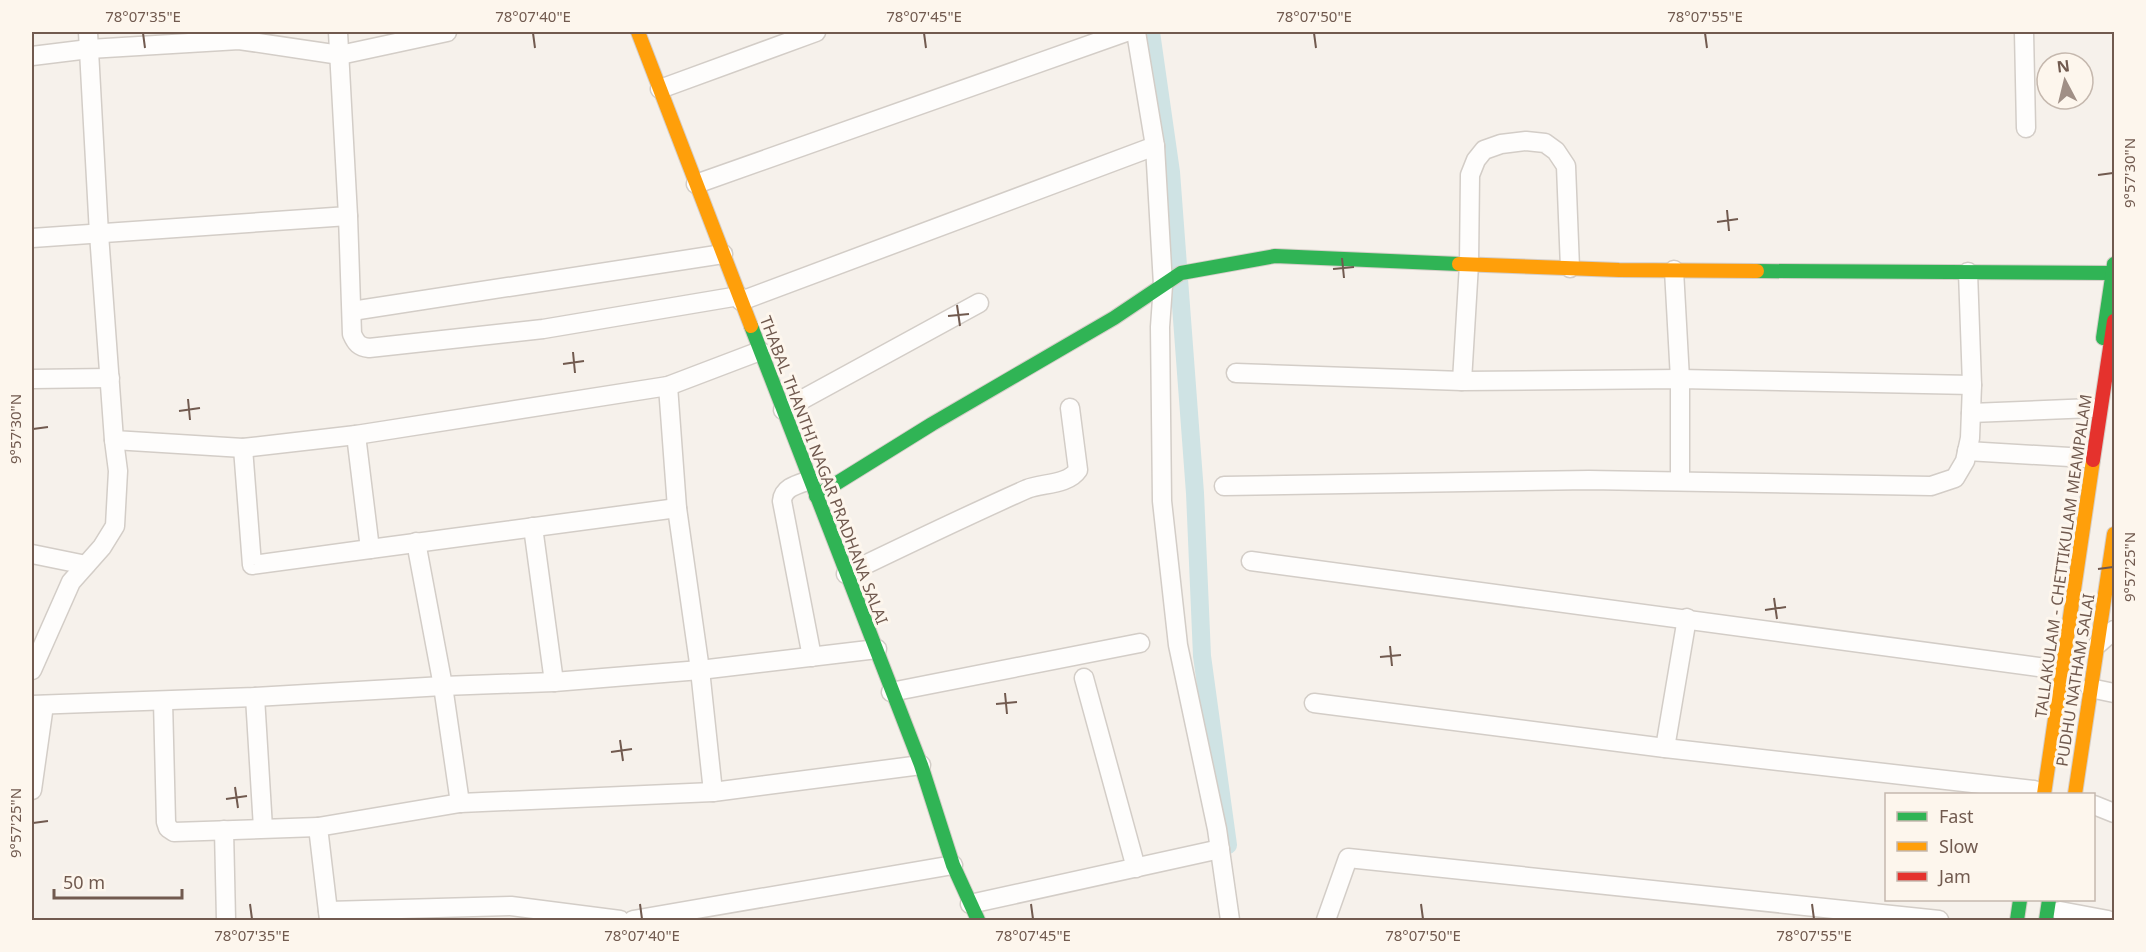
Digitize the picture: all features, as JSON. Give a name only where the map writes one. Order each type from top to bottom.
[{"type":"main road","name":"THABAL THANTHI NAGAR PRADHANA SALAI","points":[[638,32],[921,765],[953,865],[974,912]]},
{"type":"main road","points":[[813,488],[932,424],[1114,318],[1181,273],[1275,256],[1674,270],[1968,272],[2114,268]]},
{"type":"main road","name":"PUDHU NATHAM SALAI","points":[[2037,793],[2053,669],[2114,268]]},
{"type":"main road","name":"TALLAKULAM - CHETTIKULAM MEAMPALAM","points":[[2037,793],[2115,321]]},
{"type":"main road","name":"PUDHU NATHAM SALAI","points":[[2075,793],[2098,644],[2109,532]]},
{"type":"main road","name":"TALLAKULAM - CHETTIKULAM MEAMPALAM","points":[[2064,793],[2109,532]]},
{"type":"main road","points":[[2017,921],[2020,901]]},
{"type":"main road","points":[[2027,921],[2030,901]]},
{"type":"street","points":[[339,32],[352,334],[357,343],[369,348],[543,329],[740,298],[1155,146]]},
{"type":"street","points":[[32,56],[89,40],[239,40],[340,55],[447,32]]},
{"type":"street","points":[[660,89],[816,32]]},
{"type":"street","points":[[696,184],[1126,32]]},
{"type":"street","points":[[1136,32],[1155,146],[1164,284],[1160,327],[1162,501],[1178,645],[1220,849],[1230,921]]},
{"type":"street","points":[[2024,32],[2026,128]]},
{"type":"street","points":[[32,670],[71,582],[102,548],[116,526],[118,471],[99,234],[89,40]]},
{"type":"street","points":[[1462,381],[1469,264],[1470,175],[1476,160],[1484,150],[1501,144],[1526,141],[1545,143],[1556,151],[1566,166],[1570,268]]},
{"type":"street","points":[[32,238],[348,216]]},
{"type":"street","points":[[352,311],[723,254]]},
{"type":"street","points":[[1674,270],[1680,379],[1680,481]]},
{"type":"street","points":[[1224,486],[1589,480],[1931,486],[1955,478],[1965,461],[1970,438],[1972,385],[1968,272]]},
{"type":"street","points":[[783,410],[979,303]]},
{"type":"street","points":[[114,440],[243,448],[356,435],[668,386],[760,351]]},
{"type":"street","points":[[1236,373],[1462,381],[1680,379],[1972,385]]},
{"type":"street","points":[[32,379],[110,378]]},
{"type":"street","points":[[668,386],[678,508],[700,670],[713,792]]},
{"type":"street","points":[[846,574],[1020,492],[1076,474],[1078,470],[1070,408]]},
{"type":"street","points":[[1971,413],[2092,408]]},
{"type":"street","points":[[356,435],[370,549]]},
{"type":"street","points":[[243,448],[252,565],[678,508]]},
{"type":"street","points":[[1967,451],[2086,458]]},
{"type":"street","points":[[812,657],[782,495],[786,490],[813,488]]},
{"type":"street","points":[[533,527],[554,682]]},
{"type":"street","points":[[416,542],[443,686],[460,803]]},
{"type":"street","points":[[32,554],[86,565]]},
{"type":"street","points":[[1251,561],[2053,669]]},
{"type":"street","points":[[1665,748],[1687,618]]},
{"type":"street","points":[[2098,644],[2115,630]]},
{"type":"street","points":[[891,692],[1140,643]]},
{"type":"street","points":[[32,790],[38,705],[554,682],[700,670],[877,650]]},
{"type":"street","points":[[1084,678],[1136,868]]},
{"type":"street","points":[[2090,688],[2115,693]]},
{"type":"street","points":[[255,697],[263,828]]},
{"type":"street","points":[[163,701],[166,822],[168,828],[174,832],[318,827],[460,803],[713,792],[921,765]]},
{"type":"street","points":[[1314,703],[2037,793]]},
{"type":"street","points":[[2095,805],[2115,813]]},
{"type":"street","points":[[318,827],[328,916],[511,906],[620,921]]},
{"type":"street","points":[[224,830],[226,921]]},
{"type":"street","points":[[974,912],[1136,868],[1220,849]]},
{"type":"street","points":[[1326,921],[1348,858],[1938,921]]},
{"type":"street","points":[[633,921],[953,865]]},
{"type":"street","points":[[2055,910],[2108,921]]},
{"type":"waterway","points":[[1151,32],[1171,172],[1195,493],[1202,656],[1228,845]]},
{"type":"traffic: fast","points":[[816,496],[932,424],[1114,318],[1181,273],[1275,256],[1459,264]]},
{"type":"traffic: fast","points":[[2103,338],[2114,264]]},
{"type":"traffic: fast","points":[[1757,271],[2113,273]]},
{"type":"traffic: fast","points":[[751,326],[921,765],[953,865],[978,920]]},
{"type":"traffic: fast","points":[[2017,920],[2020,901]]},
{"type":"traffic: fast","points":[[2046,920],[2049,901]]},
{"type":"traffic: slow","points":[[638,32],[751,326]]},
{"type":"traffic: slow","points":[[1459,264],[1619,270],[1757,271]]},
{"type":"traffic: slow","points":[[2044,793],[2093,460]]},
{"type":"traffic: slow","points":[[2075,793],[2114,534]]},
{"type":"traffic: jam","points":[[2093,460],[2114,321]]}]
